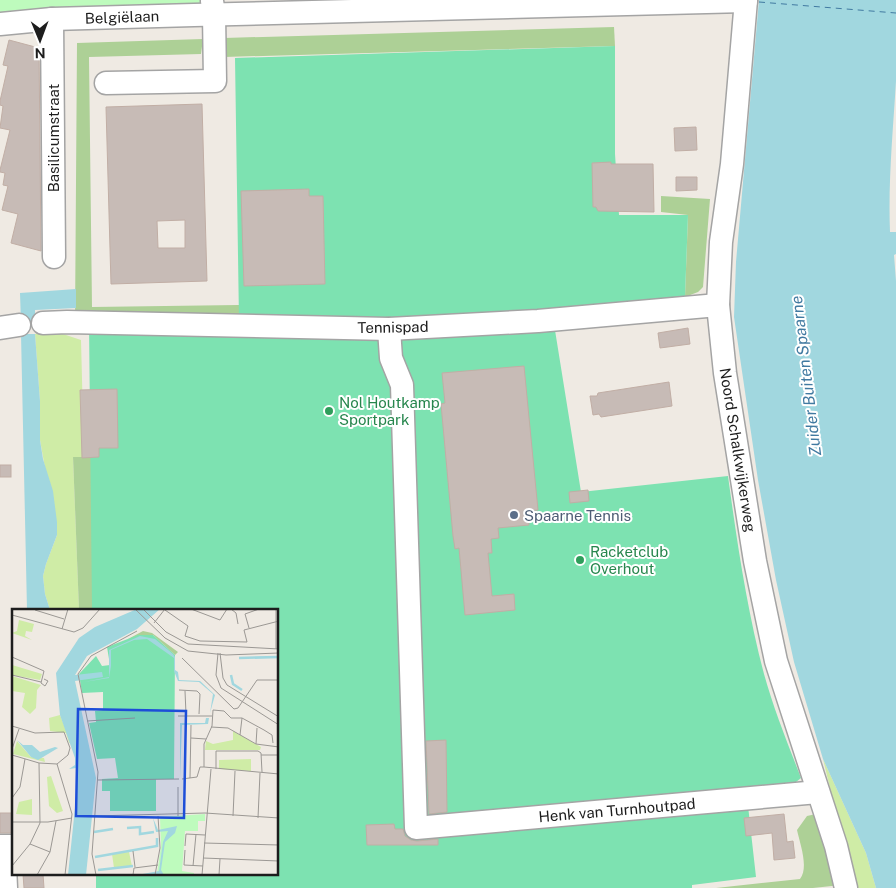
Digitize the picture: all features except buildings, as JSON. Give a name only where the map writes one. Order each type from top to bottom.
[{"type":"street","name":"Belgiëlaan","points":[[0,24],[52,19],[213,13],[746,1]]},
{"type":"street","name":"Noord Schalkwijkerweg","points":[[746,1],[732,164],[721,242],[718,305],[725,373],[755,561],[776,661],[836,846],[846,888]]},
{"type":"street","points":[[106,83],[215,81],[213,13]]},
{"type":"street","name":"Basilicumstraat","points":[[52,19],[54,257]]},
{"type":"street","name":"Tennispad","points":[[43,323],[389,329],[538,321],[718,305]]},
{"type":"street","name":"Henk van Turnhoutpad","points":[[389,329],[391,358],[402,385],[416,828],[818,792]]},
{"type":"street","points":[[0,865],[6,866],[6,888]]},
{"type":"green space","points":[[0,0],[200,0],[201,4],[0,17]]},
{"type":"green space","points":[[614,27],[615,46],[224,57],[224,38]]},
{"type":"green space","points":[[203,39],[201,54],[89,57],[92,307],[333,302],[375,311],[75,322],[77,43]]},
{"type":"green space","name":"Nol Houtkamp Sportpark","points":[[615,46],[615,154],[619,215],[688,215],[685,297],[554,324],[581,492],[728,476],[743,576],[758,650],[772,701],[801,778],[796,782],[746,788],[756,877],[692,885],[692,888],[96,888],[96,876],[279,876],[279,609],[92,609],[89,323],[239,321],[235,58]]},
{"type":"green space","points":[[661,196],[710,199],[703,287],[698,292],[685,297],[688,215],[661,212]]},
{"type":"green space","points":[[60,333],[81,340],[84,457],[73,457],[79,609],[50,609],[45,594],[43,576],[57,535],[40,440],[40,401],[35,334]]},
{"type":"green space","points":[[73,457],[94,457],[100,609],[79,609]]},
{"type":"green space","points":[[823,759],[866,853],[876,888],[854,888]]},
{"type":"green space","points":[[816,814],[841,885],[813,888],[716,888],[800,879],[803,874],[804,862],[797,830],[807,816]]},
{"type":"water","name":"Zuider Buiten Spaarne","points":[[759,0],[896,0],[896,81],[891,156],[890,232],[896,232],[896,254],[894,255],[896,281],[896,888],[876,888],[866,853],[823,759],[794,662],[776,580],[758,480],[734,317],[736,262]]},
{"type":"water","points":[[76,289],[76,308],[35,310],[35,323],[21,323],[20,293]]},
{"type":"water","points":[[21,334],[35,334],[40,401],[40,440],[43,459],[53,491],[57,535],[43,576],[45,594],[50,609],[27,609]]},
{"type":"ferry route","points":[[759,2],[896,13]]},
{"type":"place","name":"Nol Houtkamp Sportpark","points":[[329,411]]},
{"type":"place","name":"Spaarne Tennis","points":[[514,515]]},
{"type":"place","name":"Racketclub Overhout","points":[[580,560]]}]
